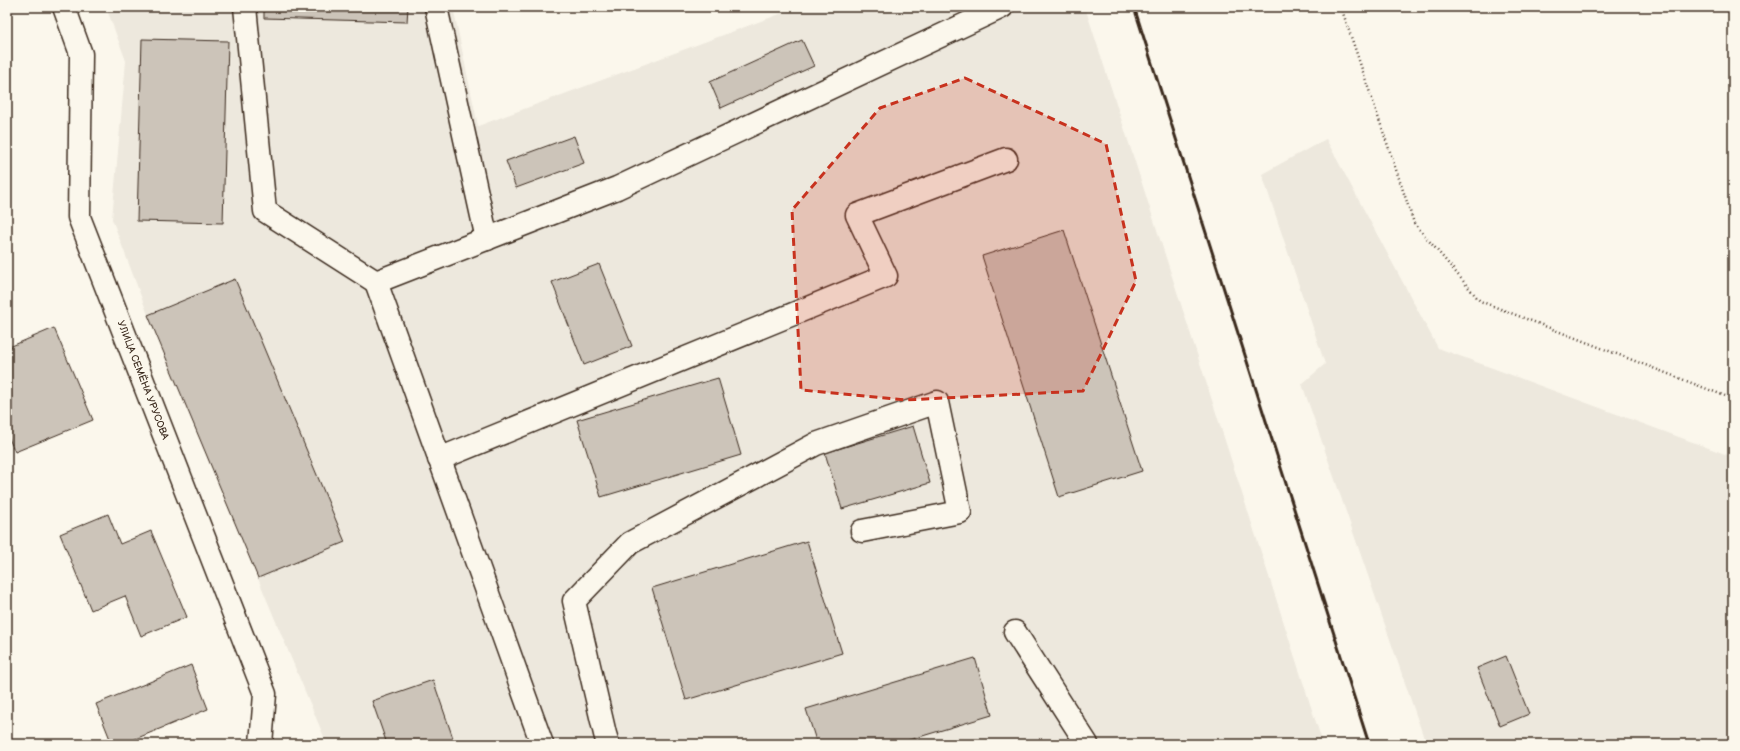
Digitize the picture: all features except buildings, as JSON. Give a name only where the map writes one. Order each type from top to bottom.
[{"type":"street","name":"УЛИЦА СЕМЁНА УРУСОВА","points":[[64,7],[81,54],[80,217],[265,694],[261,744]]},
{"type":"street","points":[[245,7],[265,211],[376,282],[542,744]]},
{"type":"street","points":[[436,7],[486,239]]},
{"type":"street","points":[[376,282],[617,188],[1002,7]]},
{"type":"street","points":[[439,459],[886,276],[857,215],[1006,159]]},
{"type":"street","points":[[608,744],[574,601],[594,580],[630,543],[816,444],[937,402],[960,512],[862,531]]},
{"type":"street","points":[[1015,632],[1087,744]]},
{"type":"path","points":[[1341,7],[1414,223],[1480,301],[1733,399]]},
{"type":"highlighted area","points":[[965,78],[1106,144],[1136,281],[1083,391],[905,400],[801,390],[792,210],[880,108]]},
{"type":"shaded area","points":[[106,7],[453,7],[478,126],[799,7],[1085,7],[1323,744],[327,744],[148,315],[112,219],[126,61]]},
{"type":"shaded area","points":[[1326,139],[1438,348],[1733,457],[1733,744],[1426,744],[1302,384],[1325,364],[1262,174]]},
{"type":"railway","points":[[1134,7],[1369,744]]}]
